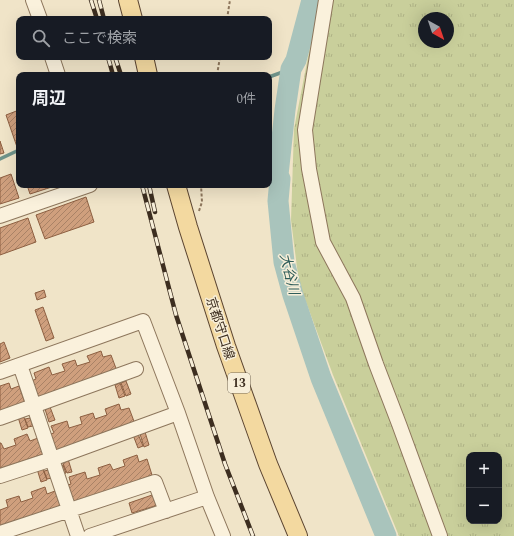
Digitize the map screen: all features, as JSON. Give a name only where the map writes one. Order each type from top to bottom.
[{"type":"main road","points":[[128,0],[133,16]]},
{"type":"main road","points":[[145,60],[147,72]]},
{"type":"main road","name":"京都守口線","points":[[177,188],[226,346],[268,464],[298,536]]},
{"type":"street","points":[[33,0],[39,16]]},
{"type":"street","points":[[326,0],[304,130],[309,169],[323,242],[353,298],[440,536]]},
{"type":"street","points":[[53,60],[57,72]]},
{"type":"street","points":[[0,216],[81,188]]},
{"type":"street","points":[[0,372],[142,321],[178,413],[207,497],[223,536]]},
{"type":"street","points":[[20,365],[78,536]]},
{"type":"street","points":[[0,418],[136,370]]},
{"type":"street","points":[[0,476],[52,459],[178,413]]},
{"type":"street","points":[[0,533],[155,482],[166,511]]},
{"type":"street","points":[[90,536],[207,497]]},
{"type":"path","points":[[227,16],[230,0]]},
{"type":"path","points":[[218,72],[220,60]]},
{"type":"green space","points":[[321,0],[514,0],[514,536],[399,536],[333,375],[299,283],[291,220],[294,129]]},
{"type":"building","points":[[16,111],[16,144],[6,115]]},
{"type":"building","points":[[0,141],[4,153],[0,154]]},
{"type":"building","points":[[11,174],[19,198],[0,204],[0,178]]},
{"type":"building","points":[[28,188],[49,188],[30,194]]},
{"type":"building","points":[[86,197],[94,222],[45,239],[36,215]]},
{"type":"building","points":[[28,218],[36,242],[0,255],[0,228]]},
{"type":"building","points":[[44,290],[46,297],[37,300],[35,293]]},
{"type":"building","points":[[43,307],[54,338],[46,341],[35,310]]},
{"type":"building","points":[[4,342],[10,358],[0,362],[0,344]]},
{"type":"building","points":[[101,351],[103,357],[111,355],[117,371],[35,399],[29,382],[36,379],[34,373],[49,367],[52,375],[65,371],[62,364],[75,360],[77,366],[90,362],[87,356]]},
{"type":"building","points":[[126,381],[131,394],[126,396],[121,383]]},
{"type":"building","points":[[9,383],[11,389],[19,386],[25,403],[0,411],[0,386]]},
{"type":"building","points":[[120,383],[125,396],[119,398],[115,385]]},
{"type":"building","points":[[119,404],[121,410],[129,408],[135,424],[53,453],[47,435],[54,433],[51,426],[67,421],[69,428],[82,424],[80,417],[93,413],[95,419],[107,415],[105,409]]},
{"type":"building","points":[[50,407],[55,420],[49,422],[45,409]]},
{"type":"building","points":[[23,415],[28,428],[22,430],[18,417]]},
{"type":"building","points":[[30,418],[33,426],[28,427],[25,419]]},
{"type":"building","points":[[145,432],[149,445],[144,447],[140,434]]},
{"type":"building","points":[[27,434],[30,441],[38,438],[43,454],[0,469],[0,443],[4,449],[16,445],[14,439]]},
{"type":"building","points":[[138,434],[143,446],[138,448],[133,435]]},
{"type":"building","points":[[137,455],[139,462],[147,459],[152,475],[71,504],[65,486],[71,484],[69,477],[85,472],[87,479],[100,475],[98,468],[110,464],[113,470],[125,466],[123,460]]},
{"type":"building","points":[[68,459],[72,472],[67,473],[62,461]]},
{"type":"building","points":[[63,465],[66,473],[61,475],[58,467]]},
{"type":"building","points":[[42,467],[47,480],[41,482],[37,469]]},
{"type":"building","points":[[49,470],[52,478],[47,479],[44,471]]},
{"type":"building","points":[[45,487],[47,494],[55,491],[61,507],[0,528],[0,510],[8,507],[6,500],[19,496],[21,502],[33,498],[31,492]]},
{"type":"building","points":[[155,494],[158,505],[132,513],[129,503]]},
{"type":"waterway","name":"大谷川","points":[[312,0],[296,60],[291,69],[278,175],[280,179],[278,201],[284,262],[293,295],[321,378],[386,536]]},
{"type":"waterway","points":[[272,76],[291,69]]},
{"type":"waterway","points":[[0,159],[16,151]]},
{"type":"railway","points":[[91,0],[96,16]]},
{"type":"railway","points":[[99,0],[103,16]]},
{"type":"railway","points":[[109,60],[112,72]]},
{"type":"railway","points":[[116,60],[120,72]]},
{"type":"railway","points":[[143,188],[176,315],[225,464],[253,536]]},
{"type":"railway","points":[[150,188],[155,212]]}]
